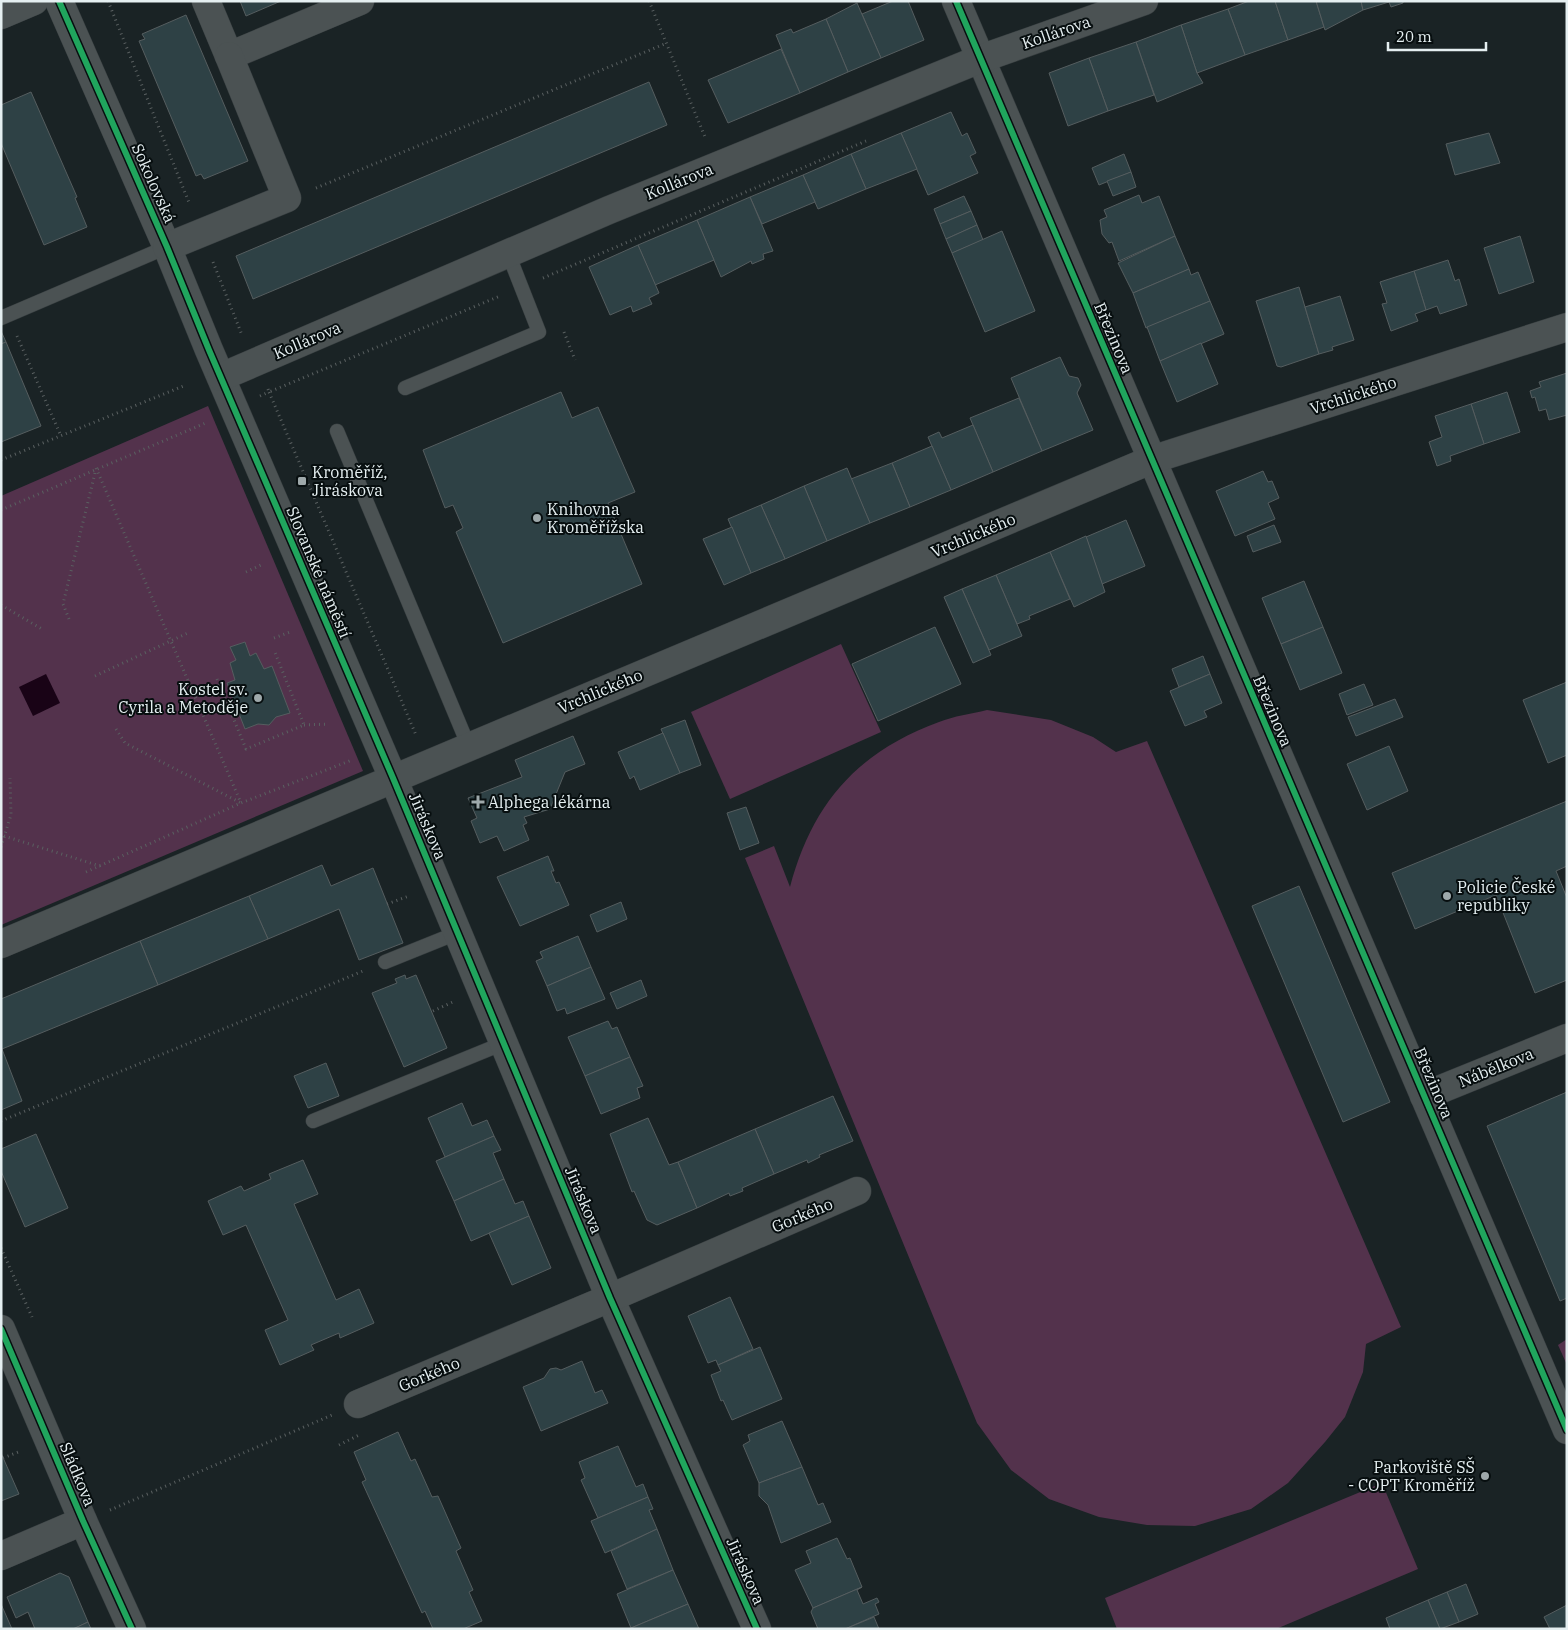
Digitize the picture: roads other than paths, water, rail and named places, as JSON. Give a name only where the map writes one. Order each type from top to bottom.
[{"type":"street","points":[[1,15],[34,1]]},
{"type":"street","name":"Sokolovská","points":[[59,1],[168,247],[221,377]]},
{"type":"street","points":[[168,247],[287,198],[206,1]]},
{"type":"street","points":[[229,56],[360,1]]},
{"type":"street","name":"Březinova","points":[[956,1],[1567,1430]]},
{"type":"street","name":"Kollárova","points":[[221,377],[609,210],[980,59],[1144,1]]},
{"type":"street","name":"Vrchlického","points":[[393,778],[1151,460],[1567,327]]},
{"type":"street","name":"Slovanské náměstí","points":[[221,377],[393,778]]},
{"type":"street","points":[[1,944],[393,778]]},
{"type":"street","name":"Jiráskova","points":[[393,778],[610,1298],[757,1629]]},
{"type":"street","name":"Nábělkova","points":[[1424,1096],[1567,1038]]},
{"type":"street","name":"Gorkého","points":[[358,1404],[857,1191]]},
{"type":"street","name":"Sládkova","points":[[1,1329],[83,1521],[132,1629]]},
{"type":"street","points":[[1,1556],[83,1521]]},
{"type":"lane","points":[[4,316],[168,247]]},
{"type":"lane","points":[[405,388],[539,332],[508,253]]},
{"type":"lane","points":[[337,431],[469,746]]},
{"type":"lane","points":[[384,962],[457,933]]},
{"type":"lane","points":[[313,1121],[504,1044]]},
{"type":"place","name":"Kroměříž, Jiráskova","points":[[302,481]]},
{"type":"place","name":"Knihovna Kroměřížska","points":[[537,518]]},
{"type":"place","name":"Kostel sv. Cyrila a Metoděje","points":[[258,698]]},
{"type":"place","name":"Alphega lékárna","points":[[478,802]]},
{"type":"place","name":"Policie České republiky","points":[[1447,896]]},
{"type":"place","name":"Parkoviště SŠ - COPT Kroměříž","points":[[1485,1476]]}]
